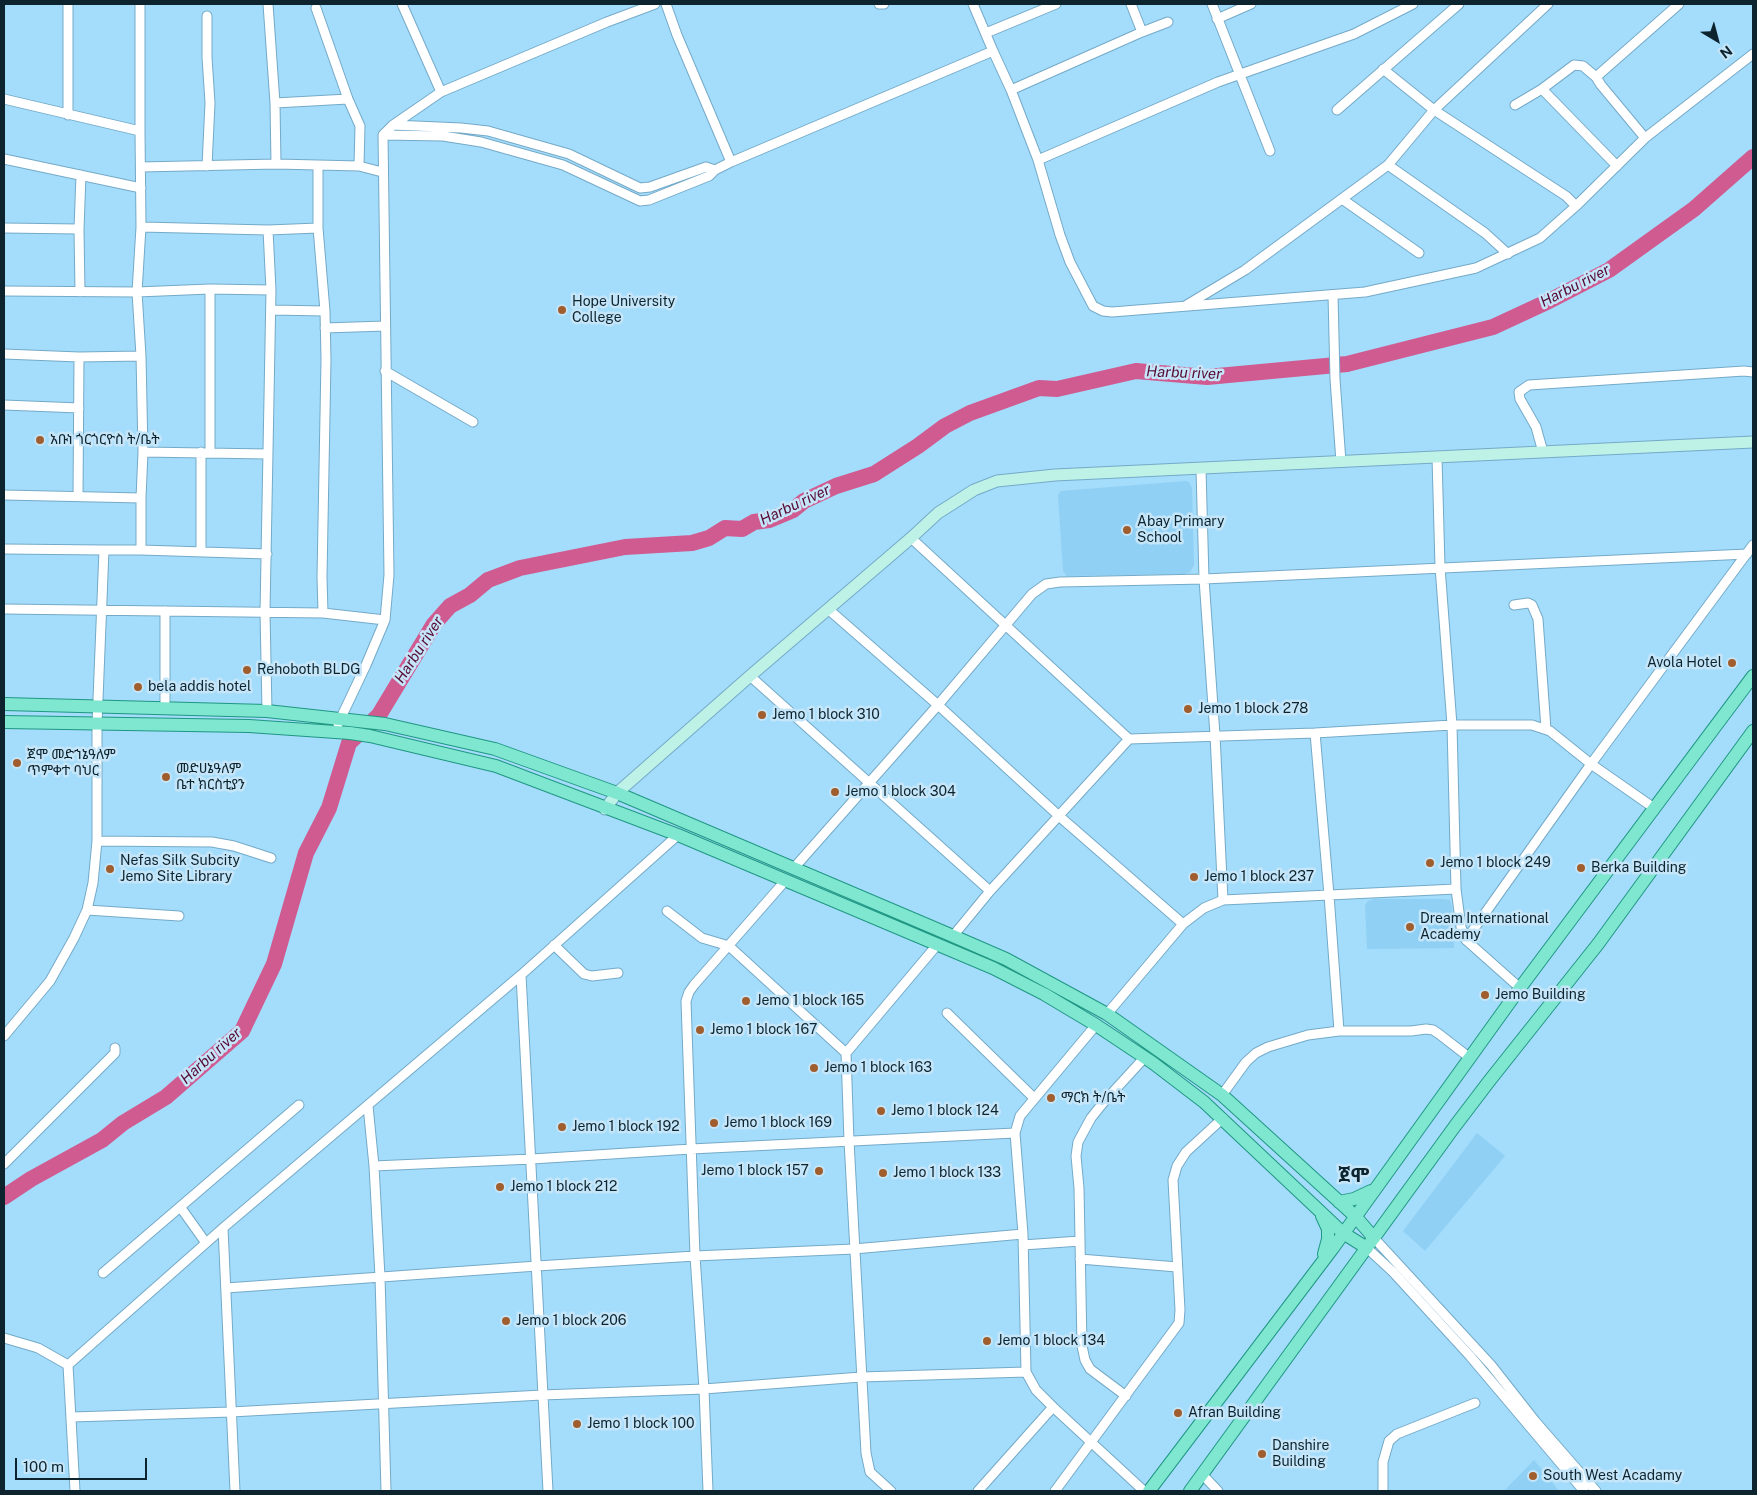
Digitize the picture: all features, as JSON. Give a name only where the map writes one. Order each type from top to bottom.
[{"type":"main road","points":[[1149,1491],[1343,1233],[1520,988],[1753,676]]},
{"type":"main road","points":[[4,704],[267,711],[338,726],[350,733],[496,766],[678,834],[993,968],[1044,994],[1144,1057],[1223,1118],[1343,1233],[1370,1243]]},
{"type":"main road","points":[[4,722],[249,726],[338,726],[367,722],[385,724],[494,749],[617,793],[1006,959],[1107,1014],[1222,1095],[1355,1216],[1370,1243]]},
{"type":"main road","points":[[1190,1491],[1490,1080],[1598,944],[1753,731]]},
{"type":"main road","points":[[899,929],[906,916]]},
{"type":"main road","points":[[1339,1202],[1354,1199],[1373,1190]]},
{"type":"main road","points":[[1320,1212],[1328,1229],[1328,1239],[1321,1262]]},
{"type":"street","points":[[68,4],[68,115]]},
{"type":"street","points":[[140,4],[141,228],[137,292],[141,356],[143,452],[141,550]]},
{"type":"street","points":[[268,4],[275,103],[276,164]]},
{"type":"street","points":[[402,4],[441,92]]},
{"type":"street","points":[[338,726],[384,620],[389,575],[382,135],[393,125],[441,92],[607,22],[655,4]]},
{"type":"street","points":[[666,4],[731,162]]},
{"type":"street","points":[[879,4],[884,4]]},
{"type":"street","points":[[973,4],[1011,90],[1038,160],[1070,262],[1093,306],[1103,311],[1112,312],[1183,308],[1364,292],[1476,268],[1540,238],[1576,206],[1645,138],[1753,54]]},
{"type":"street","points":[[986,33],[1056,4]]},
{"type":"street","points":[[1131,4],[1142,32]]},
{"type":"street","points":[[1212,4],[1270,150]]},
{"type":"street","points":[[1217,19],[1251,4]]},
{"type":"street","points":[[1038,160],[1240,74],[1354,34],[1413,4]]},
{"type":"street","points":[[1337,110],[1459,4]]},
{"type":"street","points":[[1183,308],[1245,270],[1388,165],[1434,110],[1548,4]]},
{"type":"street","points":[[1596,77],[1679,4]]},
{"type":"street","points":[[316,8],[348,99],[360,126],[359,166]]},
{"type":"street","points":[[207,16],[210,103],[207,166]]},
{"type":"street","points":[[1011,90],[1168,22]]},
{"type":"street","points":[[382,135],[443,136],[482,142],[563,166],[640,202],[702,179],[731,162],[993,51]]},
{"type":"street","points":[[1515,106],[1574,65],[1583,66],[1596,77],[1645,138]]},
{"type":"street","points":[[1384,69],[1434,110],[1566,196],[1576,206]]},
{"type":"street","points":[[1542,89],[1617,166]]},
{"type":"street","points":[[275,103],[348,99]]},
{"type":"street","points":[[4,100],[140,132]]},
{"type":"street","points":[[393,125],[488,131],[569,154],[640,188],[650,187],[706,167],[715,170]]},
{"type":"street","points":[[563,166],[569,154]]},
{"type":"street","points":[[4,159],[141,188]]},
{"type":"street","points":[[141,167],[276,164],[359,166],[382,172]]},
{"type":"street","points":[[1388,165],[1485,233],[1508,254]]},
{"type":"street","points":[[318,166],[318,228],[325,310],[326,370],[323,613]]},
{"type":"street","points":[[80,292],[78,229],[81,175]]},
{"type":"street","points":[[1342,199],[1419,253]]},
{"type":"street","points":[[4,228],[78,229]]},
{"type":"street","points":[[141,228],[268,230],[318,228]]},
{"type":"street","points":[[267,711],[265,612],[272,310],[268,230]]},
{"type":"street","points":[[201,552],[206,452],[210,289]]},
{"type":"street","points":[[4,291],[272,290]]},
{"type":"street","points":[[1333,295],[1335,379],[1341,462]]},
{"type":"street","points":[[272,310],[325,310]]},
{"type":"street","points":[[325,328],[385,326]]},
{"type":"street","points":[[4,354],[80,357],[141,356]]},
{"type":"street","points":[[78,496],[80,357]]},
{"type":"street","points":[[385,371],[474,422]]},
{"type":"street","points":[[1543,452],[1536,427],[1520,399],[1519,392],[1529,385],[1753,372]]},
{"type":"street","points":[[4,405],[79,408]]},
{"type":"street","points":[[605,808],[617,793],[938,513],[974,490],[996,481],[1055,475],[1753,442]]},
{"type":"street","points":[[143,452],[268,454]]},
{"type":"street","points":[[1437,457],[1440,567],[1452,725],[1456,889],[1466,940],[1520,988]]},
{"type":"street","points":[[1201,469],[1204,579],[1215,735],[1223,900]]},
{"type":"street","points":[[4,495],[141,498]]},
{"type":"street","points":[[911,538],[1129,739]]},
{"type":"street","points":[[1466,940],[1591,764],[1753,545]]},
{"type":"street","points":[[4,549],[141,550],[267,554]]},
{"type":"street","points":[[4,1036],[50,981],[87,910],[93,883],[97,841],[97,724],[104,550]]},
{"type":"street","points":[[793,868],[938,705],[1032,594],[1046,584],[1060,582],[1204,579],[1747,554]]},
{"type":"street","points":[[1514,605],[1528,603],[1532,605],[1538,619],[1546,729]]},
{"type":"street","points":[[4,609],[323,613],[384,620]]},
{"type":"street","points":[[828,609],[938,705],[1059,816],[1183,924]]},
{"type":"street","points":[[165,611],[165,708]]},
{"type":"street","points":[[750,676],[990,891]]},
{"type":"street","points":[[953,936],[990,891],[1129,739],[1315,733],[1452,725],[1532,725],[1546,729],[1564,741],[1591,764],[1654,808]]},
{"type":"street","points":[[1315,733],[1339,1031]]},
{"type":"street","points":[[68,1364],[206,1242],[521,975],[678,834]]},
{"type":"street","points":[[97,841],[212,842],[234,846],[271,858]]},
{"type":"street","points":[[708,1491],[704,1389],[695,1256],[686,1001],[694,985],[785,881]]},
{"type":"street","points":[[1107,1014],[1183,924],[1204,908],[1223,900],[1456,889]]},
{"type":"street","points":[[87,910],[178,916]]},
{"type":"street","points":[[667,911],[702,938],[729,946],[846,1053]]},
{"type":"street","points":[[554,945],[584,974],[592,976],[618,973]]},
{"type":"street","points":[[891,1491],[870,1472],[868,1462],[861,1378],[848,1142],[846,1053],[937,945]]},
{"type":"street","points":[[521,975],[548,1491]]},
{"type":"street","points":[[947,1013],[1034,1098]]},
{"type":"street","points":[[1096,1025],[1020,1116],[1015,1133],[1023,1234],[1026,1372],[1036,1390],[1052,1407],[1144,1491]]},
{"type":"street","points":[[1222,1095],[1246,1062],[1256,1053],[1268,1047],[1308,1035],[1339,1031],[1426,1028],[1433,1030],[1470,1058]]},
{"type":"street","points":[[4,1164],[114,1053],[115,1048]]},
{"type":"street","points":[[1126,1396],[1090,1369],[1085,1360],[1082,1346],[1076,1156],[1078,1142],[1084,1128],[1103,1103],[1144,1057]]},
{"type":"street","points":[[103,1273],[181,1208],[298,1105]]},
{"type":"street","points":[[368,1106],[374,1166],[380,1277],[386,1491]]},
{"type":"street","points":[[1055,1491],[1179,1323],[1180,1310],[1173,1180],[1177,1166],[1186,1152],[1223,1118]]},
{"type":"street","points":[[374,1166],[1015,1133]]},
{"type":"street","points":[[181,1208],[206,1242]]},
{"type":"street","points":[[223,1228],[235,1491]]},
{"type":"street","points":[[226,1288],[695,1256],[854,1249],[1023,1234]]},
{"type":"street","points":[[1023,1244],[1080,1241]]},
{"type":"street","points":[[1370,1243],[1490,1365],[1587,1490]]},
{"type":"street","points":[[1080,1259],[1177,1267]]},
{"type":"street","points":[[4,1338],[38,1348],[68,1364]]},
{"type":"street","points":[[68,1364],[75,1491]]},
{"type":"street","points":[[72,1417],[231,1412],[542,1395],[704,1389],[861,1378],[1026,1372]]},
{"type":"street","points":[[1383,1491],[1383,1462],[1389,1440],[1397,1434],[1475,1403]]},
{"type":"street","points":[[978,1491],[1052,1407]]},
{"type":"street","points":[[1202,1474],[1218,1491]]},
{"type":"shaded area","name":"Abay Primary School","points":[[1189,482],[1192,488],[1194,565],[1190,572],[1185,574],[1067,576],[1063,571],[1058,495],[1061,491]]},
{"type":"shaded area","name":"Dream International Academy","points":[[1374,899],[1450,900],[1454,948],[1367,949],[1365,905],[1368,901]]},
{"type":"shaded area","points":[[1477,1133],[1505,1156],[1425,1251],[1403,1231]]},
{"type":"shaded area","name":"South West Acadamy","points":[[1534,1460],[1559,1491],[1504,1491]]},
{"type":"waterway","name":"Harbu river","points":[[4,1197],[31,1179],[102,1140],[123,1123],[166,1097],[242,1031],[274,964],[306,853],[329,808],[349,743],[379,715],[434,624],[450,606],[470,595],[488,580],[520,568],[625,547],[692,543],[709,538],[725,528],[742,529],[754,522],[769,520],[793,510],[804,501],[836,486],[874,474],[945,426],[970,413],[1039,388],[1057,389],[1136,371],[1207,377],[1347,364],[1493,327],[1609,270],[1694,209],[1753,157]]},
{"type":"place","name":"Hope University College","points":[[562,310]]},
{"type":"place","name":"አቡነ ጎርጎርዮስ ት/ቤት","points":[[40,440]]},
{"type":"place","name":"Abay Primary School","points":[[1127,530]]},
{"type":"place","name":"Avola Hotel","points":[[1732,663]]},
{"type":"place","name":"Rehoboth BLDG","points":[[247,670]]},
{"type":"place","name":"bela addis hotel","points":[[138,687]]},
{"type":"place","name":"Jemo 1 block 278","points":[[1188,709]]},
{"type":"place","name":"Jemo 1 block 310","points":[[762,715]]},
{"type":"place","name":"ጀሞ መድኀኔዓለም ጥምቀተ ባህር","points":[[17,763]]},
{"type":"place","name":"መድሀኔዓለም ቤተ ክርስቲያን","points":[[166,777]]},
{"type":"place","name":"Jemo 1 block 304","points":[[835,792]]},
{"type":"place","name":"Jemo 1 block 249","points":[[1430,863]]},
{"type":"place","name":"Berka Building","points":[[1581,868]]},
{"type":"place","name":"Nefas Silk Subcity Jemo Site Library","points":[[110,869]]},
{"type":"place","name":"Jemo 1 block 237","points":[[1194,877]]},
{"type":"place","name":"Dream International Academy","points":[[1410,927]]},
{"type":"place","name":"Jemo Building","points":[[1485,995]]},
{"type":"place","name":"Jemo 1 block 165","points":[[746,1001]]},
{"type":"place","name":"Jemo 1 block 167","points":[[700,1030]]},
{"type":"place","name":"Jemo 1 block 163","points":[[814,1068]]},
{"type":"place","name":"ማርክ ት/ቤት","points":[[1051,1098]]},
{"type":"place","name":"Jemo 1 block 124","points":[[881,1111]]},
{"type":"place","name":"Jemo 1 block 169","points":[[714,1123]]},
{"type":"place","name":"Jemo 1 block 192","points":[[562,1127]]},
{"type":"place","name":"Jemo 1 block 157","points":[[819,1171]]},
{"type":"place","name":"Jemo 1 block 133","points":[[883,1173]]},
{"type":"place","name":"Jemo 1 block 212","points":[[500,1187]]},
{"type":"place","name":"Jemo 1 block 206","points":[[506,1321]]},
{"type":"place","name":"Jemo 1 block 134","points":[[987,1341]]},
{"type":"place","name":"Afran Building","points":[[1178,1413]]},
{"type":"place","name":"Jemo 1 block 100","points":[[577,1424]]},
{"type":"place","name":"Danshire Building","points":[[1262,1454]]},
{"type":"place","name":"South West Acadamy","points":[[1533,1476]]},
{"type":"district","name":"ጀሞ","points":[[1354,1176]]}]
